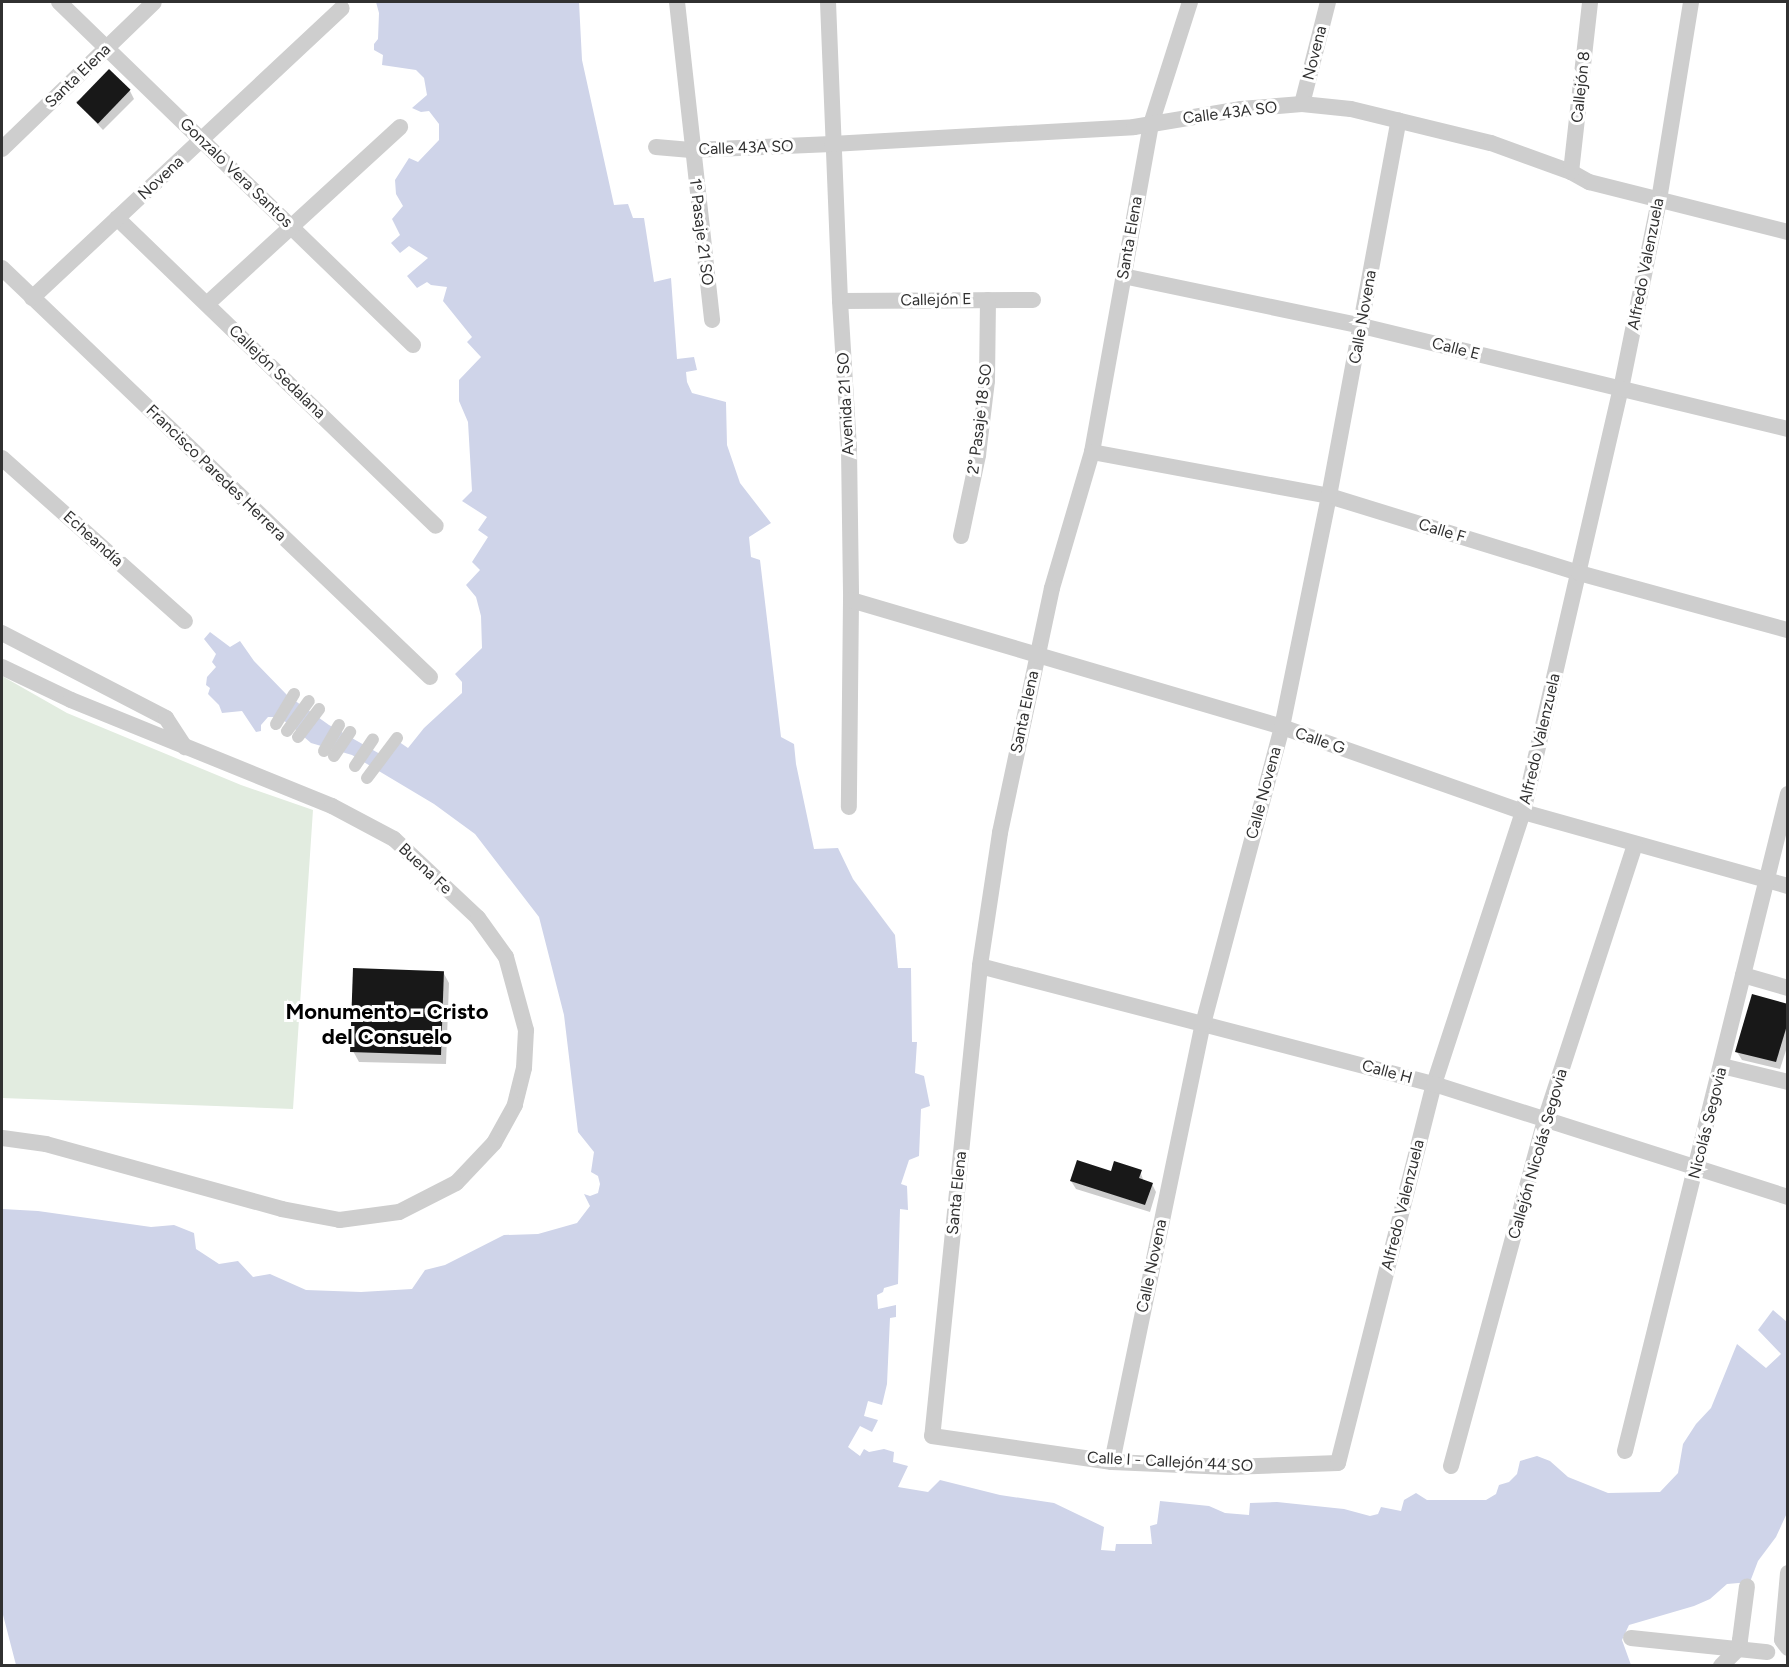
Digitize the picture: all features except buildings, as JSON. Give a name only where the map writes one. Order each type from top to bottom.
[{"type":"street","name":"Gonzalo Vera Santos","points":[[59,2],[413,345]]},
{"type":"street","name":"Santa Elena","points":[[2,149],[108,49],[154,2]]},
{"type":"street","name":"1º Pasaje 21 SO","points":[[676,2],[712,320]]},
{"type":"street","name":"Avenida 21 SO","points":[[828,2],[832,144],[849,449],[851,600],[849,807]]},
{"type":"street","name":"Santa Elena","points":[[932,1436],[980,966],[1000,833],[1052,588],[1092,452],[1151,124],[1190,2]]},
{"type":"street","name":"Novena","points":[[1302,104],[1328,2]]},
{"type":"street","name":"Callejón 8","points":[[1571,172],[1590,2]]},
{"type":"street","name":"Alfredo Valenzuela","points":[[1338,1463],[1434,1084],[1523,812],[1621,389],[1659,200],[1691,2]]},
{"type":"street","name":"Novena","points":[[32,298],[342,8]]},
{"type":"street","name":"Calle 43A SO","points":[[656,147],[691,150],[832,144],[1151,124],[1241,109],[1302,104],[1350,109],[1491,143],[1571,172],[1589,182],[1788,232]]},
{"type":"street","name":"Calle Novena","points":[[1112,1462],[1203,1024],[1282,727],[1362,326],[1399,120]]},
{"type":"street","points":[[207,304],[400,127]]},
{"type":"street","name":"Callejón Sedalana","points":[[117,218],[436,526]]},
{"type":"street","name":"Francisco Paredes Herrera","points":[[2,268],[430,677]]},
{"type":"street","name":"Calle E","points":[[1123,276],[1362,326],[1788,429]]},
{"type":"street","name":"2° Pasaje 18 SO","points":[[961,536],[976,466],[985,401],[988,300]]},
{"type":"street","name":"Callejón E","points":[[840,301],[1033,300]]},
{"type":"street","name":"Calle F","points":[[1092,452],[1329,496],[1579,573],[1788,630]]},
{"type":"street","name":"Echeandía","points":[[2,458],[185,621]]},
{"type":"street","name":"Calle G","points":[[851,600],[1282,727],[1523,812],[1788,886]]},
{"type":"street","points":[[2,633],[166,718],[185,747]]},
{"type":"street","name":"Buena Fe","points":[[2,667],[71,700],[332,806],[394,839],[478,918],[506,957],[526,1030],[524,1068],[515,1105],[494,1143],[456,1183],[399,1212],[340,1220],[282,1209],[46,1144],[2,1138]]},
{"type":"street","points":[[294,694],[287,731],[314,705]]},
{"type":"street","points":[[329,753],[345,729]]},
{"type":"street","points":[[367,778],[397,738]]},
{"type":"street","points":[[355,766],[373,740]]},
{"type":"street","name":"Nicolás Segovia","points":[[1625,1451],[1697,1169],[1765,880],[1788,794]]},
{"type":"street","name":"Callejón Nicolás Segovia","points":[[1451,1466],[1545,1120],[1635,845]]},
{"type":"street","name":"Calle H","points":[[980,966],[1434,1084],[1788,1197]]},
{"type":"street","points":[[1743,975],[1788,988]]},
{"type":"street","points":[[1722,1066],[1788,1082]]},
{"type":"street","name":"Calle I - Callejón 44 SO","points":[[932,1436],[1112,1462],[1228,1467],[1338,1463]]},
{"type":"street","points":[[1786,1648],[1782,1640],[1788,1573]]},
{"type":"street","points":[[1721,1665],[1738,1649],[1747,1586]]},
{"type":"street","points":[[1631,1638],[1767,1652]]},
{"type":"shaded area","points":[[2,676],[67,713],[241,785],[313,810],[293,1109],[2,1098]]},
{"type":"water","points":[[376,2],[579,2],[582,60],[614,205],[628,204],[633,218],[644,218],[654,282],[671,278],[677,359],[694,357],[697,370],[686,372],[692,393],[726,402],[727,445],[740,483],[771,523],[749,537],[751,557],[760,560],[781,737],[794,744],[814,849],[838,848],[853,879],[895,935],[898,968],[911,968],[912,1042],[917,1042],[915,1073],[924,1076],[930,1106],[921,1109],[919,1156],[909,1160],[901,1184],[907,1186],[908,1210],[900,1209],[898,1284],[884,1288],[883,1292],[877,1295],[878,1309],[896,1305],[896,1317],[890,1318],[887,1384],[882,1405],[868,1401],[864,1416],[878,1420],[872,1432],[860,1426],[848,1447],[860,1456],[864,1449],[869,1452],[884,1449],[894,1452],[893,1462],[908,1466],[898,1487],[928,1492],[940,1480],[1000,1495],[1054,1503],[1104,1527],[1101,1550],[1115,1551],[1116,1544],[1152,1544],[1150,1526],[1157,1524],[1160,1501],[1209,1506],[1225,1513],[1249,1515],[1250,1503],[1277,1502],[1344,1509],[1370,1516],[1378,1514],[1381,1507],[1401,1511],[1404,1500],[1416,1493],[1427,1500],[1486,1500],[1496,1494],[1499,1485],[1509,1482],[1517,1474],[1520,1461],[1537,1456],[1550,1461],[1568,1477],[1608,1493],[1660,1492],[1678,1473],[1683,1444],[1696,1424],[1711,1408],[1737,1344],[1766,1368],[1781,1354],[1758,1330],[1773,1310],[1787,1322],[1787,1513],[1776,1537],[1758,1561],[1750,1582],[1727,1584],[1710,1599],[1694,1606],[1629,1625],[1622,1640],[1631,1665],[16,1665],[2,1611],[2,1209],[38,1211],[151,1227],[174,1225],[194,1233],[196,1249],[219,1264],[238,1261],[253,1277],[270,1274],[306,1290],[361,1292],[412,1289],[425,1270],[445,1265],[504,1235],[538,1234],[577,1223],[590,1206],[584,1194],[590,1196],[598,1193],[600,1184],[598,1176],[591,1172],[594,1152],[578,1132],[564,1015],[539,917],[475,834],[434,804],[352,755],[311,743],[288,723],[275,717],[268,717],[261,725],[261,731],[256,732],[242,711],[222,713],[219,705],[208,694],[210,688],[206,685],[207,677],[216,667],[212,662],[216,654],[204,639],[210,632],[230,647],[240,641],[254,661],[287,695],[329,725],[380,754],[392,737],[408,748],[424,728],[462,693],[462,682],[455,674],[482,648],[481,616],[476,597],[466,585],[480,570],[472,562],[488,537],[478,530],[487,517],[462,501],[472,491],[468,422],[459,401],[459,380],[481,357],[467,342],[472,337],[443,301],[447,287],[431,285],[427,282],[417,288],[407,276],[428,258],[409,246],[400,253],[391,243],[400,235],[392,219],[403,206],[396,194],[395,180],[409,158],[418,162],[439,140],[439,124],[429,111],[421,112],[412,108],[427,95],[424,78],[416,70],[382,65],[383,55],[374,50],[374,44],[378,39],[379,13]]},
{"type":"district","name":"Monumento - Cristo del Consuelo","points":[[387,1024]]}]
